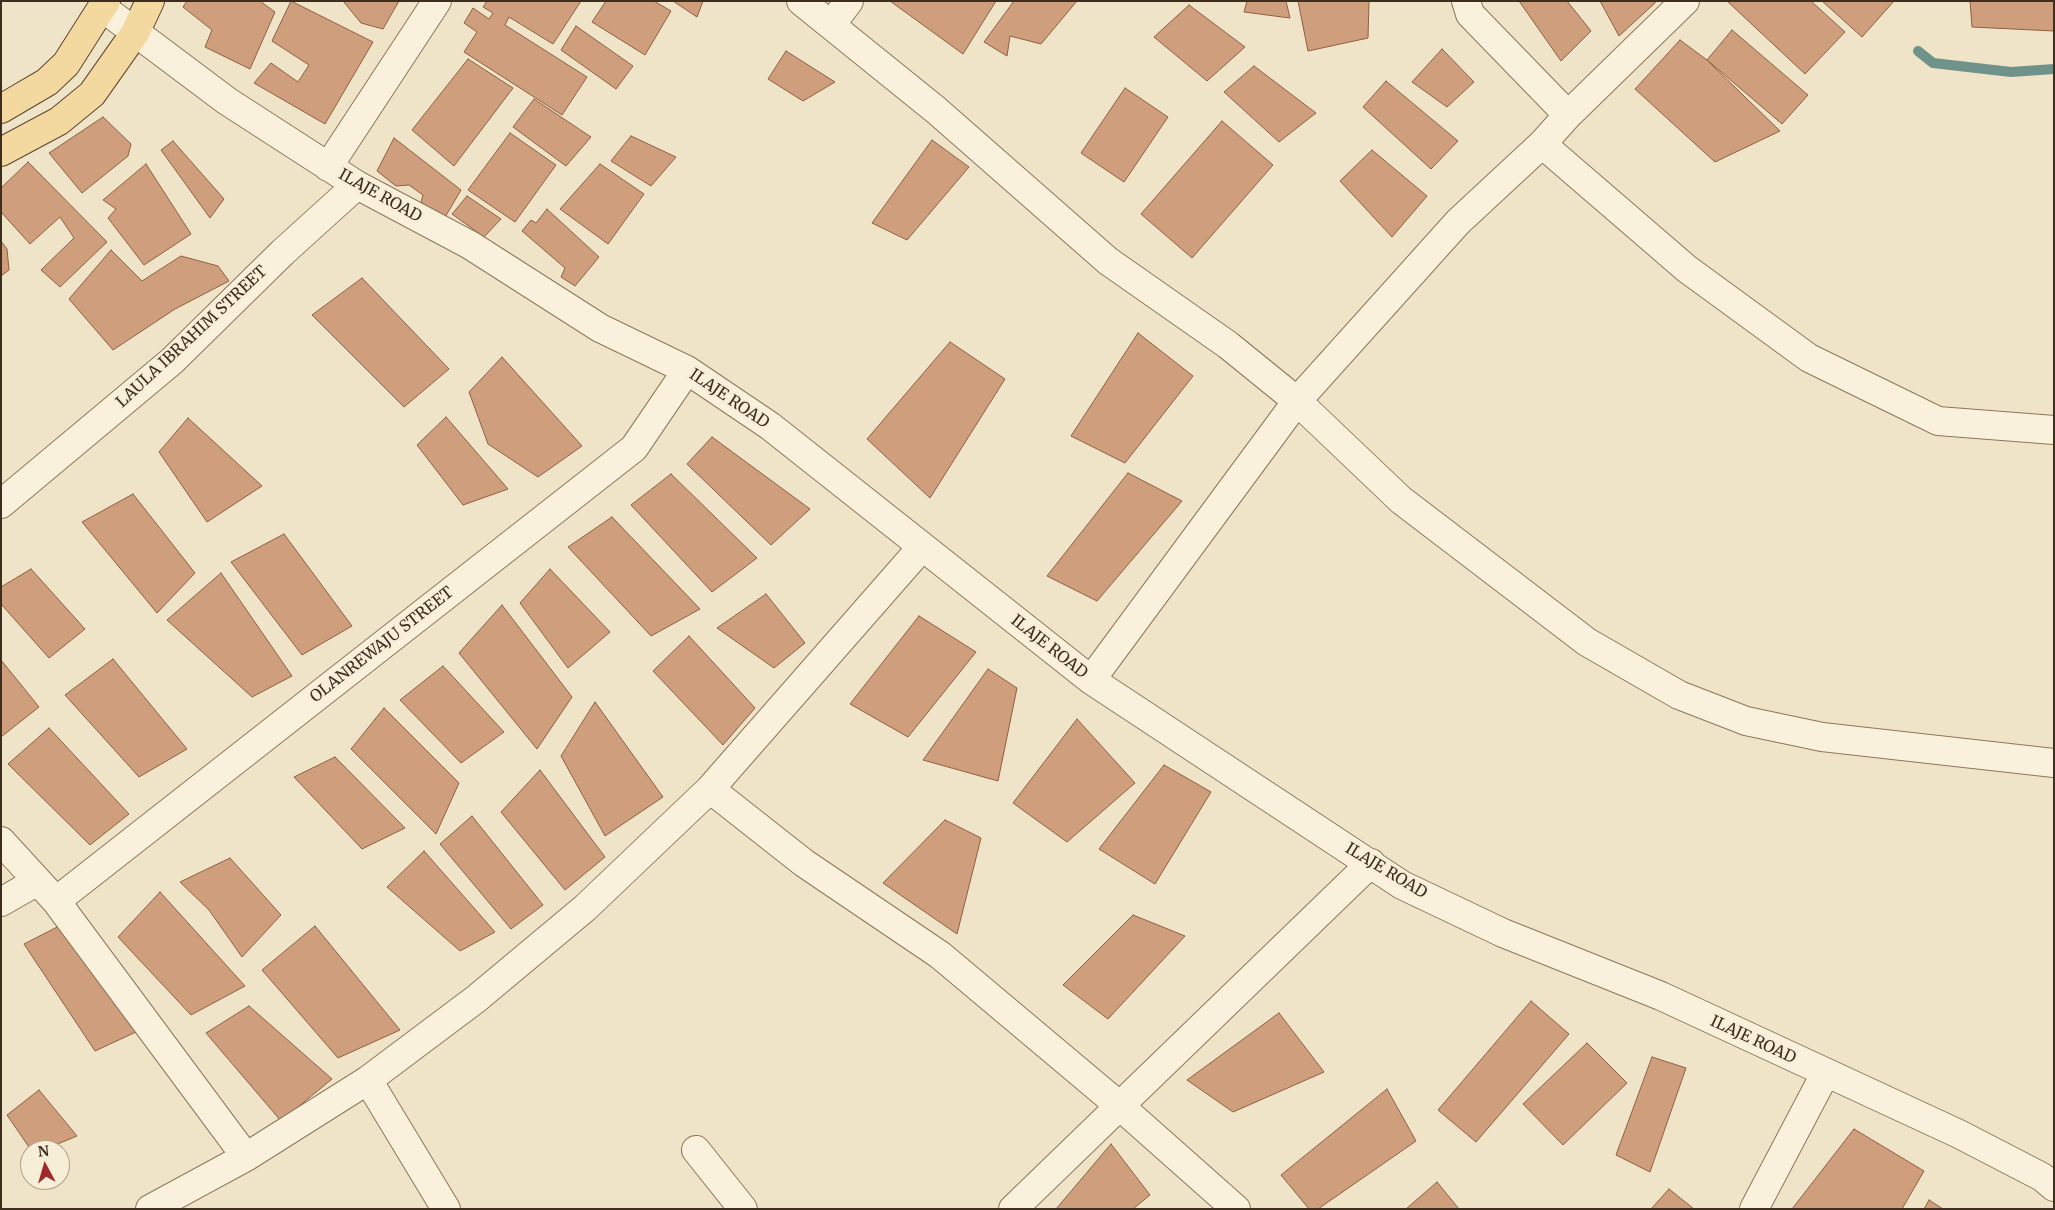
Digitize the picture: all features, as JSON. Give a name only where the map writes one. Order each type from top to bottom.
[{"type":"main road","points":[[1,152],[59,121],[92,94],[135,33],[150,1]]},
{"type":"main road","points":[[1,109],[47,82],[66,64],[104,5]]},
{"type":"street","points":[[328,167],[437,1]]},
{"type":"street","points":[[801,1],[936,110],[1108,260],[1228,345],[1297,401],[1401,500],[1587,642],[1679,695],[1746,721],[1822,737],[2054,763]]},
{"type":"street","points":[[831,25],[849,1]]},
{"type":"street","points":[[1466,1],[1470,14],[1568,115]]},
{"type":"street","points":[[1091,680],[1297,401],[1458,222],[1542,144],[1568,115],[1685,1]]},
{"type":"street","name":"ILAJE ROAD","points":[[104,5],[135,33],[227,101],[328,167],[357,185],[470,245],[600,328],[687,370],[770,426],[1091,680],[1402,885],[1503,933],[1661,996],[1825,1074],[2050,1177]]},
{"type":"street","points":[[1542,144],[1687,269],[1809,358],[1938,420],[2054,430]]},
{"type":"street","name":"LAULA IBRAHIM STREET","points":[[1,504],[172,360],[283,252],[357,185]]},
{"type":"street","name":"OLANREWAJU STREET","points":[[56,901],[634,448],[687,370]]},
{"type":"street","points":[[150,1209],[246,1157],[368,1080],[476,999],[585,908],[710,789],[922,547]]},
{"type":"street","points":[[710,789],[804,863],[940,955],[1121,1107],[1236,1209]]},
{"type":"street","points":[[1,841],[36,882],[56,901],[246,1157]]},
{"type":"street","points":[[1013,1209],[1121,1107],[1371,863]]},
{"type":"street","points":[[1,902],[36,882]]},
{"type":"street","points":[[1754,1209],[1825,1074]]},
{"type":"street","points":[[368,1080],[446,1209]]},
{"type":"street","points":[[696,1150],[743,1209]]},
{"type":"building","points":[[187,1],[260,1],[275,12],[250,69],[205,47],[212,30],[183,7]]},
{"type":"building","points":[[291,1],[373,42],[325,124],[254,83],[271,63],[298,82],[309,65],[272,41]]},
{"type":"building","points":[[343,1],[399,1],[383,29],[361,23]]},
{"type":"building","points":[[487,1],[581,1],[553,44],[509,17],[505,25],[587,77],[562,115],[464,52],[477,32],[464,23],[473,8],[489,19],[493,13],[483,7]]},
{"type":"building","points":[[606,1],[654,1],[671,11],[645,55],[592,22]]},
{"type":"building","points":[[673,1],[703,1],[697,17]]},
{"type":"building","points":[[890,1],[996,1],[963,54]]},
{"type":"building","points":[[1014,1],[1077,1],[1041,44],[1010,36],[1007,56],[984,42]]},
{"type":"building","points":[[1247,1],[1286,1],[1290,18],[1244,12]]},
{"type":"building","points":[[1298,1],[1369,1],[1368,38],[1308,51]]},
{"type":"building","points":[[1519,1],[1567,1],[1591,31],[1561,61]]},
{"type":"building","points":[[1600,1],[1655,1],[1655,3],[1619,36]]},
{"type":"building","points":[[1727,1],[1811,1],[1845,32],[1805,74]]},
{"type":"building","points":[[1822,1],[1894,1],[1862,37]]},
{"type":"building","points":[[1970,1],[2054,1],[2054,31],[1972,27]]},
{"type":"building","points":[[1189,5],[1245,47],[1207,81],[1154,37]]},
{"type":"building","points":[[576,26],[633,66],[616,89],[561,50]]},
{"type":"building","points":[[1732,30],[1808,95],[1782,124],[1707,60]]},
{"type":"building","points":[[1680,40],[1707,60],[1780,131],[1715,162],[1635,89]]},
{"type":"building","points":[[1442,49],[1474,82],[1447,107],[1412,82]]},
{"type":"building","points":[[786,51],[835,82],[803,101],[768,79]]},
{"type":"building","points":[[468,59],[513,88],[454,166],[412,130]]},
{"type":"building","points":[[1254,66],[1316,113],[1279,142],[1224,92]]},
{"type":"building","points":[[1386,81],[1458,141],[1431,169],[1363,107]]},
{"type":"building","points":[[1125,88],[1168,117],[1124,182],[1081,153]]},
{"type":"building","points":[[534,99],[591,137],[566,166],[513,127]]},
{"type":"building","points":[[103,117],[131,144],[128,156],[82,193],[49,153]]},
{"type":"building","points":[[1222,121],[1273,165],[1192,258],[1141,214]]},
{"type":"building","points":[[510,133],[556,165],[515,222],[468,190]]},
{"type":"building","points":[[631,136],[676,157],[651,186],[611,161]]},
{"type":"building","points":[[394,138],[461,190],[444,219],[421,202],[423,195],[409,185],[396,186],[377,171]]},
{"type":"building","points":[[932,140],[969,167],[907,240],[872,223]]},
{"type":"building","points":[[173,141],[224,199],[210,218],[161,150]]},
{"type":"building","points":[[1372,150],[1427,196],[1392,237],[1340,181]]},
{"type":"building","points":[[28,162],[107,242],[60,287],[41,270],[74,238],[60,217],[30,244],[1,212],[1,188]]},
{"type":"building","points":[[146,164],[191,234],[144,265],[108,218],[116,209],[103,200]]},
{"type":"building","points":[[600,164],[644,194],[608,244],[560,209]]},
{"type":"building","points":[[467,196],[501,219],[484,237],[452,214]]},
{"type":"building","points":[[547,209],[599,257],[575,286],[561,277],[565,268],[522,231],[531,220],[536,223]]},
{"type":"building","points":[[1,241],[7,249],[9,270],[1,276]]},
{"type":"building","points":[[111,250],[142,281],[181,256],[218,266],[229,281],[175,309],[113,350],[69,299]]},
{"type":"building","points":[[362,278],[449,369],[404,407],[312,315]]},
{"type":"building","points":[[1138,333],[1193,376],[1125,463],[1071,436]]},
{"type":"building","points":[[950,342],[1005,379],[930,498],[867,439]]},
{"type":"building","points":[[502,357],[582,446],[538,477],[488,444],[469,392]]},
{"type":"building","points":[[446,417],[508,489],[463,505],[417,445]]},
{"type":"building","points":[[188,418],[262,486],[207,522],[159,452]]},
{"type":"building","points":[[712,437],[810,509],[771,545],[687,464]]},
{"type":"building","points":[[1128,473],[1182,501],[1097,601],[1047,576]]},
{"type":"building","points":[[671,474],[757,558],[712,592],[631,505]]},
{"type":"building","points":[[133,494],[195,573],[157,613],[82,522]]},
{"type":"building","points":[[612,517],[700,609],[651,636],[568,547]]},
{"type":"building","points":[[284,534],[352,626],[302,655],[231,562]]},
{"type":"building","points":[[31,569],[85,629],[49,658],[1,604],[1,587]]},
{"type":"building","points":[[550,569],[610,632],[568,668],[520,603]]},
{"type":"building","points":[[221,573],[292,676],[252,697],[167,620]]},
{"type":"building","points":[[766,594],[805,643],[774,668],[717,628]]},
{"type":"building","points":[[502,605],[572,697],[537,749],[459,653]]},
{"type":"building","points":[[919,616],[976,652],[908,737],[850,704]]},
{"type":"building","points":[[689,636],[755,708],[723,745],[653,671]]},
{"type":"building","points":[[113,659],[187,749],[139,777],[65,695]]},
{"type":"building","points":[[1,660],[39,707],[1,737]]},
{"type":"building","points":[[443,666],[504,732],[461,763],[400,700]]},
{"type":"building","points":[[988,669],[1017,688],[998,781],[923,760]]},
{"type":"building","points":[[595,702],[663,797],[605,836],[561,756]]},
{"type":"building","points":[[384,708],[459,783],[436,834],[351,749]]},
{"type":"building","points":[[1077,719],[1135,783],[1067,842],[1013,803]]},
{"type":"building","points":[[49,728],[129,814],[90,845],[8,764]]},
{"type":"building","points":[[335,757],[405,828],[362,849],[294,777]]},
{"type":"building","points":[[1164,765],[1211,792],[1155,884],[1099,849]]},
{"type":"building","points":[[540,770],[605,857],[565,890],[501,812]]},
{"type":"building","points":[[472,816],[543,905],[511,929],[440,844]]},
{"type":"building","points":[[945,820],[981,838],[957,934],[883,883]]},
{"type":"building","points":[[424,851],[495,932],[460,951],[387,887]]},
{"type":"building","points":[[230,858],[281,915],[242,957],[209,910],[180,882]]},
{"type":"building","points":[[160,892],[245,986],[191,1015],[118,937]]},
{"type":"building","points":[[1133,915],[1185,936],[1108,1019],[1063,985]]},
{"type":"building","points":[[63,924],[136,1032],[95,1051],[24,944]]},
{"type":"building","points":[[315,926],[400,1030],[338,1058],[262,970]]},
{"type":"building","points":[[1531,1001],[1569,1034],[1476,1142],[1438,1110]]},
{"type":"building","points":[[249,1006],[332,1079],[281,1121],[206,1033]]},
{"type":"building","points":[[1279,1013],[1324,1072],[1233,1112],[1187,1080]]},
{"type":"building","points":[[1587,1043],[1627,1083],[1563,1145],[1523,1104]]},
{"type":"building","points":[[1652,1057],[1686,1068],[1650,1172],[1616,1155]]},
{"type":"building","points":[[1387,1089],[1416,1141],[1318,1209],[1309,1209],[1281,1175]]},
{"type":"building","points":[[39,1090],[77,1136],[67,1140],[24,1140],[7,1115]]},
{"type":"building","points":[[1854,1129],[1924,1171],[1902,1209],[1792,1209]]},
{"type":"building","points":[[1111,1144],[1150,1195],[1133,1209],[1056,1209]]},
{"type":"building","points":[[1437,1182],[1459,1209],[1406,1209]]},
{"type":"building","points":[[1669,1189],[1694,1209],[1651,1209]]},
{"type":"building","points":[[1929,1200],[1943,1209],[1924,1209]]},
{"type":"waterway","points":[[1918,51],[1933,63],[2011,72],[2054,69]]}]
